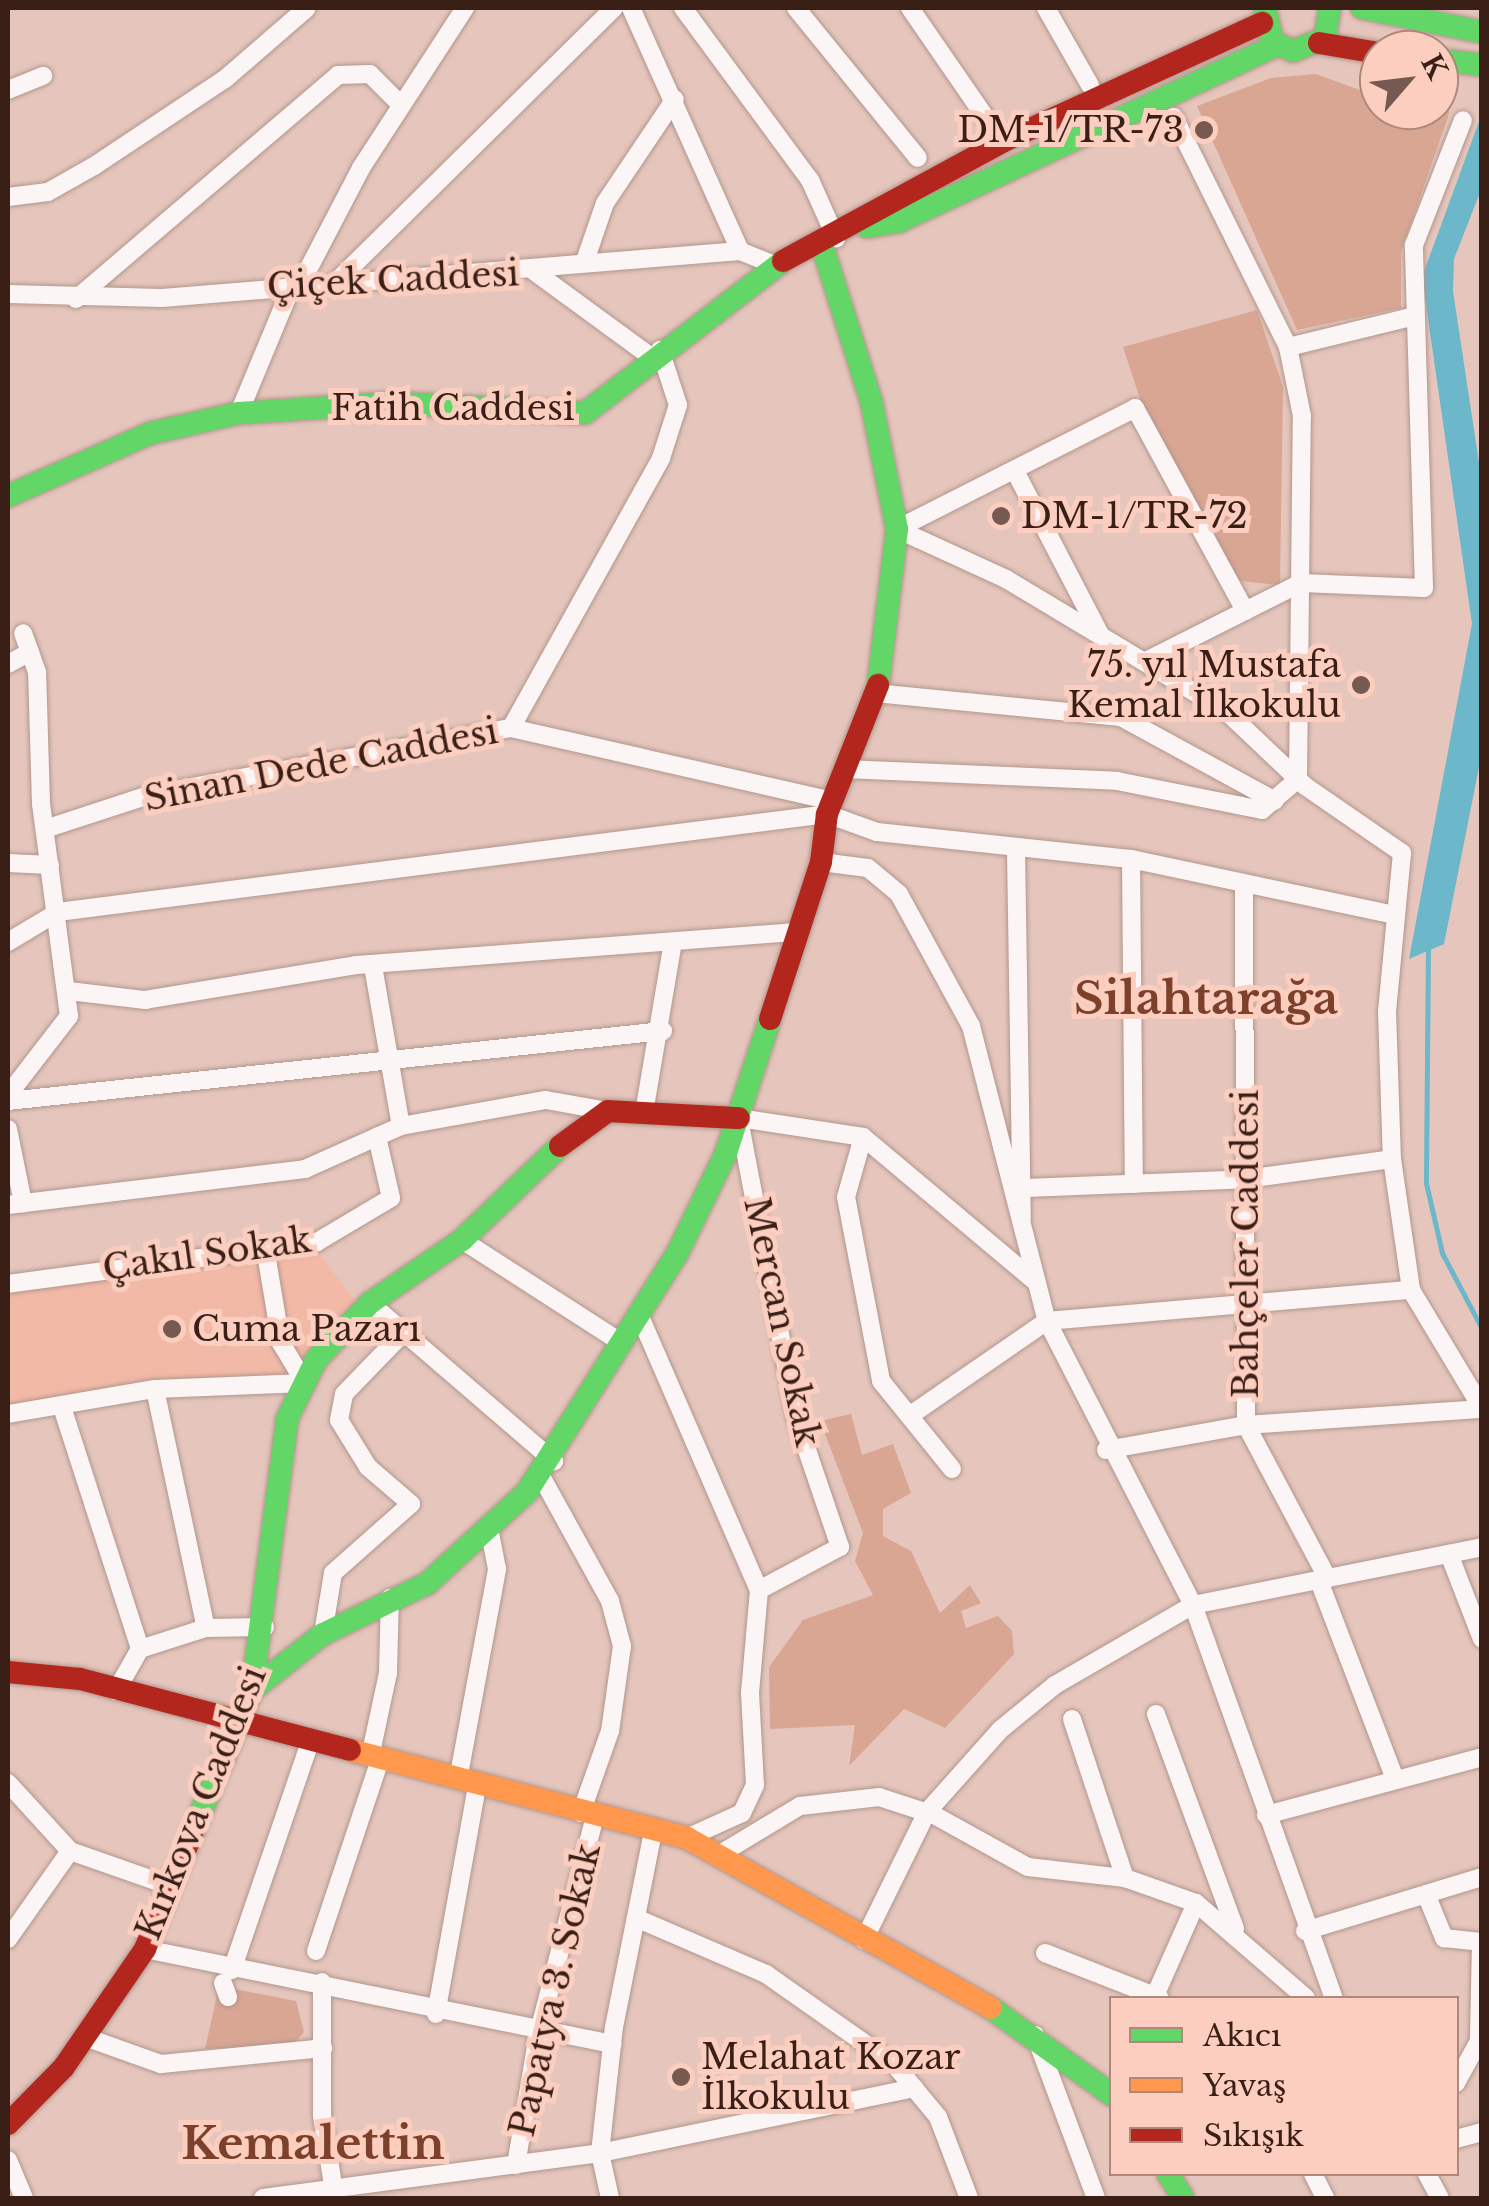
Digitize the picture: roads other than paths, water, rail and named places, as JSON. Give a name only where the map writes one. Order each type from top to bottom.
[{"type":"main road","points":[[1330,8],[1320,42],[1359,50]]},
{"type":"main road","points":[[1362,8],[1482,32]]},
{"type":"main road","name":"Fatih Caddesi","points":[[8,496],[152,433],[239,412],[395,402],[585,414],[655,353],[775,266],[838,237],[903,192],[1263,15]]},
{"type":"main road","points":[[1263,15],[1278,45]]},
{"type":"main road","name":"Fatih Caddesi","points":[[838,237],[900,221],[1278,45],[1294,51],[1320,42]]},
{"type":"main road","points":[[1241,61],[1359,53]]},
{"type":"main road","points":[[252,1690],[323,1634],[390,1598],[428,1583],[548,1468],[638,1312],[677,1254],[739,1118],[821,862],[830,808],[875,693],[897,529],[838,237]]},
{"type":"main road","name":"Kırkova Caddesi","points":[[8,2124],[85,2037],[145,1950],[234,1724],[252,1690],[265,1627],[287,1419],[305,1383],[370,1303],[462,1240],[577,1130],[608,1112],[645,1107],[739,1118]]},
{"type":"main road","points":[[8,1672],[116,1691],[687,1838],[1035,2034],[1109,2088]]},
{"type":"main road","points":[[1169,2176],[1184,2198]]},
{"type":"street","points":[[8,198],[48,192],[94,166],[224,78],[307,8]]},
{"type":"street","points":[[239,412],[297,283],[401,105],[465,8]]},
{"type":"street","points":[[338,280],[614,8]]},
{"type":"street","points":[[631,8],[740,250]]},
{"type":"street","points":[[683,8],[786,144],[838,237]]},
{"type":"street","points":[[796,8],[918,158]]},
{"type":"street","points":[[910,8],[990,124]]},
{"type":"street","points":[[1046,8],[1090,85]]},
{"type":"street","points":[[76,298],[338,76],[370,74],[401,105]]},
{"type":"street","points":[[8,90],[43,76]]},
{"type":"street","points":[[584,261],[605,203],[675,100]]},
{"type":"street","points":[[845,768],[1117,781],[1248,809],[1276,801],[1298,779],[1302,416],[1288,347],[1174,117]]},
{"type":"street","points":[[1146,661],[1302,584],[1424,588],[1411,318],[1414,245],[1463,120]]},
{"type":"street","name":"Çiçek Caddesi","points":[[8,294],[76,298],[338,280],[535,272],[584,261],[740,250],[775,266]]},
{"type":"street","points":[[511,728],[661,458],[678,405],[655,353],[535,272]]},
{"type":"street","points":[[1288,347],[1411,318]]},
{"type":"street","points":[[897,529],[1136,408],[1245,611]]},
{"type":"street","points":[[1016,471],[1100,634]]},
{"type":"street","points":[[897,529],[1100,634],[1227,712],[1298,779],[1402,853],[1394,915],[1392,1158],[1411,1290],[1482,1408],[1246,1426],[1106,1450]]},
{"type":"street","points":[[8,1098],[62,1035],[69,991],[45,829],[30,652],[23,634]]},
{"type":"street","points":[[8,664],[30,652]]},
{"type":"street","points":[[875,693],[1121,717],[1276,801]]},
{"type":"street","name":"Sinan Dede Caddesi","points":[[45,829],[148,795],[511,728],[830,808],[878,832],[1016,850],[1131,859],[1244,888],[1394,915]]},
{"type":"street","points":[[8,942],[58,912],[830,808]]},
{"type":"street","points":[[1016,850],[1026,1188],[1022,1228]]},
{"type":"street","points":[[1131,859],[1134,1184]]},
{"type":"street","points":[[821,862],[868,868],[899,894],[935,953],[970,1026],[1047,1321],[1106,1450],[1192,1605],[1327,1995]]},
{"type":"street","points":[[8,863],[50,865]]},
{"type":"street","name":"Bahçeler Caddesi","points":[[1244,888],[1246,1426],[1324,1580],[1395,1779]]},
{"type":"street","points":[[69,991],[145,1000],[373,966],[672,948],[798,932]]},
{"type":"street","points":[[645,1107],[662,1031],[672,948]]},
{"type":"street","points":[[373,966],[400,1126]]},
{"type":"street","points":[[8,1098],[390,1055],[662,1031]]},
{"type":"street","points":[[8,1128],[15,1204],[305,1169],[400,1126],[546,1100],[608,1112]]},
{"type":"street","points":[[739,1118],[863,1137],[1037,1282]]},
{"type":"street","name":"Mercan Sokak","points":[[739,1118],[796,1418],[840,1547],[759,1590]]},
{"type":"street","name":"Çakıl Sokak","points":[[8,1284],[318,1242],[382,1210],[393,1187],[378,1137]]},
{"type":"street","points":[[863,1137],[846,1197],[880,1381],[914,1412],[952,1469]]},
{"type":"street","points":[[1026,1188],[1246,1180],[1392,1158]]},
{"type":"street","points":[[462,1240],[622,1344]]},
{"type":"street","points":[[8,1414],[155,1389],[305,1383],[281,1343],[266,1247]]},
{"type":"street","points":[[914,1412],[1047,1321],[1247,1297],[1411,1290]]},
{"type":"street","points":[[370,1303],[548,1468]]},
{"type":"street","points":[[638,1312],[759,1590],[750,1693],[755,1785],[742,1813],[687,1838]]},
{"type":"street","points":[[323,1634],[333,1573],[411,1504],[368,1467],[339,1420],[344,1394],[404,1332]]},
{"type":"street","points":[[155,1389],[206,1628]]},
{"type":"street","points":[[62,1407],[140,1648]]},
{"type":"street","name":"Papatya 3. Sokak","points":[[516,2165],[538,2036],[610,1731],[622,1646],[610,1601],[548,1468]]},
{"type":"street","points":[[436,2014],[497,1569],[489,1528]]},
{"type":"street","points":[[864,1940],[926,1812],[1000,1730],[1055,1685],[1192,1605],[1482,1548]]},
{"type":"street","points":[[1449,1554],[1482,1639]]},
{"type":"street","points":[[316,1950],[375,1759],[388,1674],[390,1598]]},
{"type":"street","points":[[116,1691],[140,1648],[206,1628],[265,1627]]},
{"type":"street","points":[[1156,1714],[1236,1929]]},
{"type":"street","points":[[1072,1719],[1125,1878]]},
{"type":"street","points":[[228,1984],[311,1740]]},
{"type":"street","points":[[1266,1815],[1482,1756]]},
{"type":"street","points":[[8,1784],[70,1851],[170,1886]]},
{"type":"street","points":[[717,1856],[800,1806],[878,1798],[926,1812],[1028,1867],[1125,1878],[1196,1903],[1236,1929],[1304,1996]]},
{"type":"street","points":[[610,2198],[600,2153],[612,2044],[653,1832]]},
{"type":"street","points":[[8,1939],[70,1851]]},
{"type":"street","points":[[1304,1931],[1482,1877]]},
{"type":"street","points":[[1426,1894],[1444,1938],[1481,1942],[1478,2041],[1459,2077]]},
{"type":"street","points":[[1157,1996],[1196,1903]]},
{"type":"street","points":[[636,1918],[814,2002],[914,2088],[952,2143],[969,2198]]},
{"type":"street","points":[[145,1950],[228,1984],[322,1982],[436,2014],[538,2036],[612,2044]]},
{"type":"street","points":[[1045,1953],[1154,1996]]},
{"type":"street","points":[[322,1982],[333,2192]]},
{"type":"street","points":[[1035,2034],[1096,2198]]},
{"type":"street","points":[[85,2037],[161,2064],[323,2048]]},
{"type":"street","points":[[263,2198],[333,2192],[600,2153],[914,2088]]},
{"type":"street","points":[[8,2160],[24,2198]]},
{"type":"water","points":[[1481,116],[1481,190],[1454,259],[1453,291],[1481,476],[1481,757],[1444,944],[1409,959],[1472,624],[1422,277]]},
{"type":"waterway","points":[[1428,945],[1426,1183],[1442,1253],[1482,1329]]},
{"type":"place","name":"DM-1/TR-73","points":[[1204,130]]},
{"type":"place","name":"DM-1/TR-72","points":[[1001,516]]},
{"type":"place","name":"75. yıl Mustafa Kemal İlkokulu","points":[[1361,685]]},
{"type":"place","name":"Cuma Pazarı","points":[[172,1329]]},
{"type":"place","name":"Melahat Kozar İlkokulu","points":[[681,2077]]},
{"type":"district","name":"Silahtarağa","points":[[1206,999]]},
{"type":"district","name":"Kemalettin","points":[[313,2144]]}]
